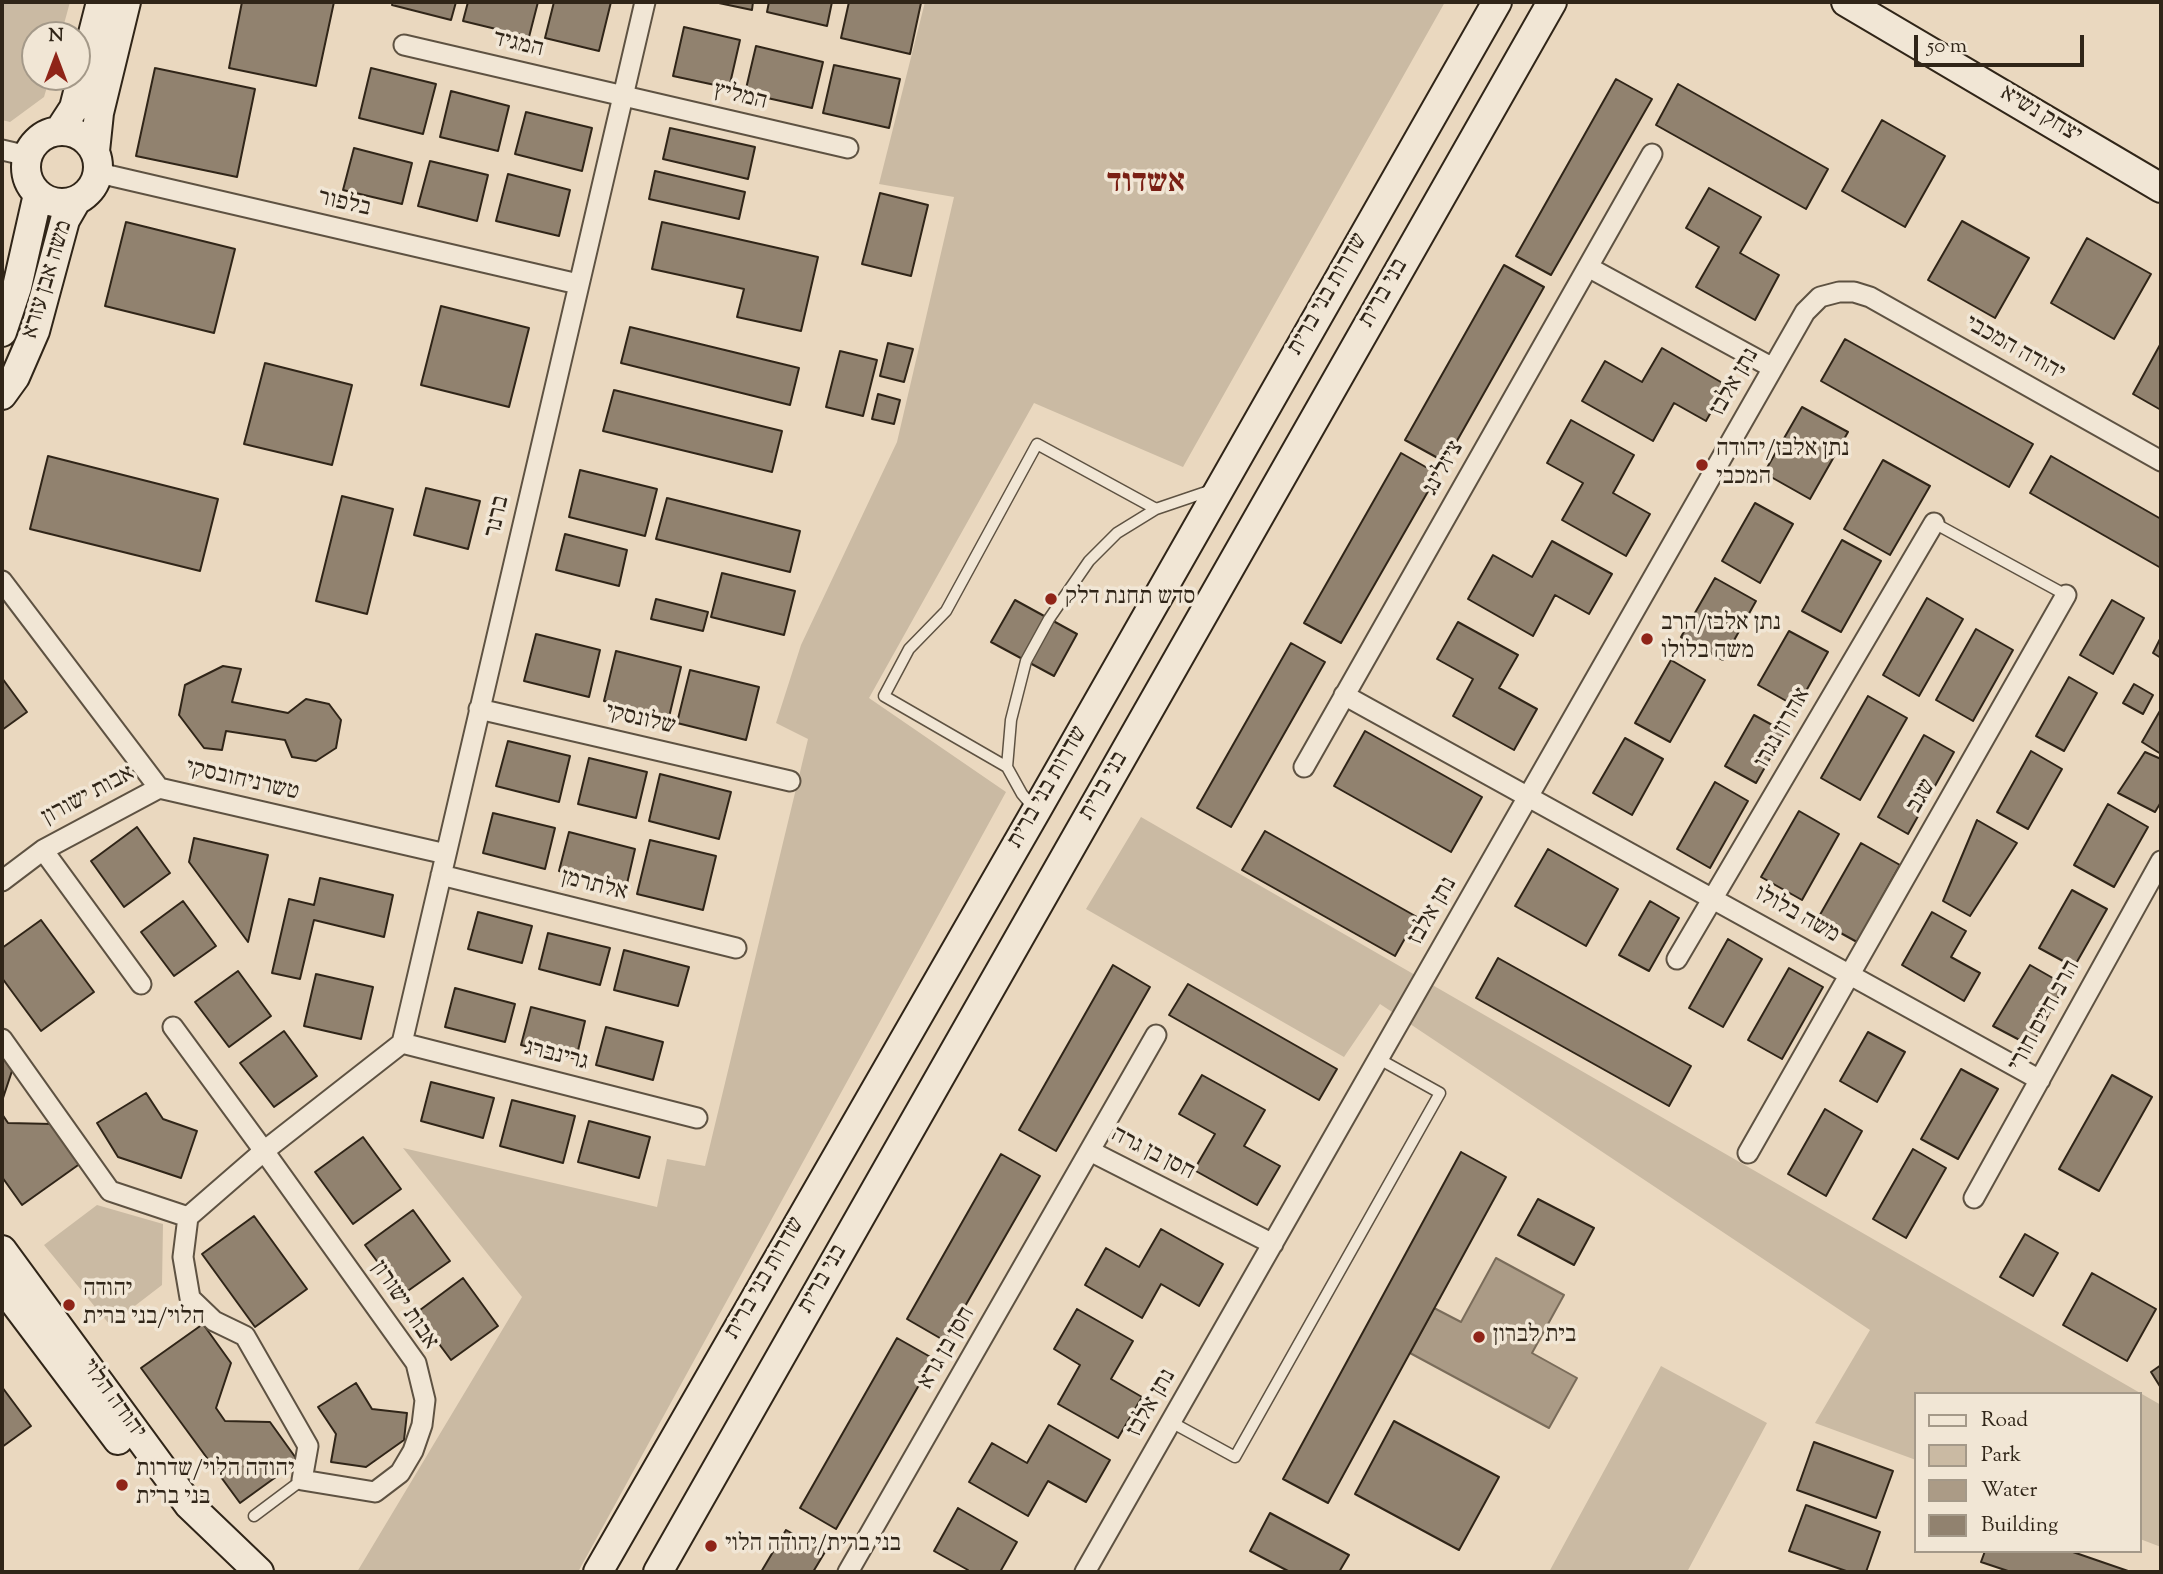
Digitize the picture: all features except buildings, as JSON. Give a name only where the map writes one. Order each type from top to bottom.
[{"type":"main road","name":"משה אבן עזרא","points":[[76,201],[56,203],[38,194],[15,153],[59,131],[74,108],[101,2]]},
{"type":"main road","points":[[97,162],[99,113],[126,2]]},
{"type":"main road","name":"שדרות בני ברית","points":[[598,1572],[1037,811],[1497,2]]},
{"type":"main road","name":"בני ברית","points":[[657,1572],[1552,2]]},
{"type":"main road","name":"יצחק נשיא","points":[[1846,2],[2161,188]]},
{"type":"main road","points":[[1871,2],[2161,173]]},
{"type":"main road","points":[[59,131],[80,135],[97,162]]},
{"type":"main road","name":"משה אבן עזרא","points":[[2,395],[15,377],[35,331],[65,220],[76,201],[91,190],[97,162]]},
{"type":"main road","name":"משה אבן עזרא","points":[[2,332],[17,287],[38,194]]},
{"type":"main road","name":"יהודה הלוי","points":[[2,1250],[189,1505],[259,1572]]},
{"type":"main road","name":"יהודה הלוי","points":[[2,1286],[173,1514],[232,1572]]},
{"type":"street","name":"ברנר","points":[[402,1043],[645,2]]},
{"type":"street","name":"המגיד","points":[[404,45],[622,95]]},
{"type":"street","name":"המליץ","points":[[622,95],[848,148]]},
{"type":"street","name":"ציזלינג","points":[[1304,767],[1652,154]]},
{"type":"street","name":"בלפור","points":[[97,162],[578,285]]},
{"type":"street","points":[[1588,267],[1773,368]]},
{"type":"street","name":"נתן אלבז","points":[[1086,1572],[1805,312],[1820,297],[1839,292]]},
{"type":"street","name":"יהודה המכבי","points":[[1839,292],[1854,292],[1870,297],[2161,461]]},
{"type":"street","name":"אהרון נגרו","points":[[1677,959],[1934,523]]},
{"type":"street","name":"טשרניחובסקי","points":[[2,581],[159,788],[446,853]]},
{"type":"street","name":"שגב","points":[[1748,1153],[2066,596]]},
{"type":"street","points":[[1344,695],[1529,795]]},
{"type":"street","name":"שלונסקי","points":[[480,709],[790,781]]},
{"type":"street","name":"אבות ישורון","points":[[2,881],[43,850],[159,788]]},
{"type":"street","name":"משה בלולו","points":[[1529,795],[2040,1080]]},
{"type":"street","name":"אבות ישורון","points":[[43,850],[141,984]]},
{"type":"street","name":"הרב חיים חורי","points":[[1974,1198],[2161,861]]},
{"type":"street","name":"אלתרמן","points":[[441,875],[736,948]]},
{"type":"street","name":"אבות ישורון","points":[[173,1027],[416,1363],[425,1400],[422,1424],[413,1451],[400,1472],[375,1492],[302,1480]]},
{"type":"street","name":"חסן בן גרה","points":[[1156,1035],[1090,1151],[1273,1244]]},
{"type":"street","points":[[2,1039],[110,1191],[188,1217]]},
{"type":"street","points":[[302,1480],[308,1446],[245,1336],[214,1321],[190,1298],[183,1257],[188,1217],[264,1151],[402,1043]]},
{"type":"street","name":"גרינברג","points":[[402,1043],[697,1118]]},
{"type":"street","name":"חסן בן גרא","points":[[848,1572],[1090,1151]]},
{"type":"lane","points":[[1037,811],[1022,794],[1007,767],[884,696],[909,649],[946,611],[1037,444],[1156,509]]},
{"type":"lane","points":[[1007,767],[1011,720],[1026,661],[1049,618],[1089,561],[1116,533],[1156,509],[1219,487]]},
{"type":"lane","name":"שגב","points":[[1934,523],[2066,596]]},
{"type":"lane","points":[[1171,1422],[1235,1457],[1440,1093],[1379,1059]]},
{"type":"lane","points":[[254,1516],[302,1480]]},
{"type":"green space","points":[[2,2],[70,2],[65,21],[21,21],[21,91],[46,91],[44,97],[10,122],[2,120]]},
{"type":"green space","points":[[925,2],[1445,2],[1183,467],[1034,403],[869,698],[1006,792],[578,1572],[357,1572],[522,1297],[403,1148],[657,1207],[667,1159],[705,1166],[808,739],[776,723],[801,645],[897,442],[954,197],[879,184]]},
{"type":"green space","points":[[1141,817],[2138,1392],[1914,1392],[1914,1459],[1815,1423],[1870,1330],[1380,1004],[1344,1057],[1086,909]]},
{"type":"green space","points":[[97,1205],[163,1224],[162,1285],[110,1325],[44,1245]]},
{"type":"green space","points":[[1661,1366],[1767,1423],[1687,1572],[1549,1572]]},
{"type":"green space","points":[[2142,1394],[2161,1405],[2161,1547],[2142,1540]]},
{"type":"water","name":"בית לברון","points":[[1496,1258],[1564,1295],[1532,1353],[1577,1378],[1549,1428],[1410,1353],[1434,1308],[1461,1322]]},
{"type":"place","name":"נתן אלבז/יהודה המכבי","points":[[1702,465]]},
{"type":"place","name":"סדש תחנת דלק","points":[[1051,599]]},
{"type":"place","name":"נתן אלבז/הרב משה בלולו","points":[[1647,639]]},
{"type":"place","name":"יהודה הלוי/בני ברית","points":[[69,1305]]},
{"type":"place","name":"בית לברון","points":[[1479,1337]]},
{"type":"place","name":"יהודה הלוי/שדרות בני ברית","points":[[122,1485]]},
{"type":"place","name":"בני ברית/יהודה הלוי","points":[[711,1546]]},
{"type":"district","name":"אשדוד","points":[[1146,186]]}]
